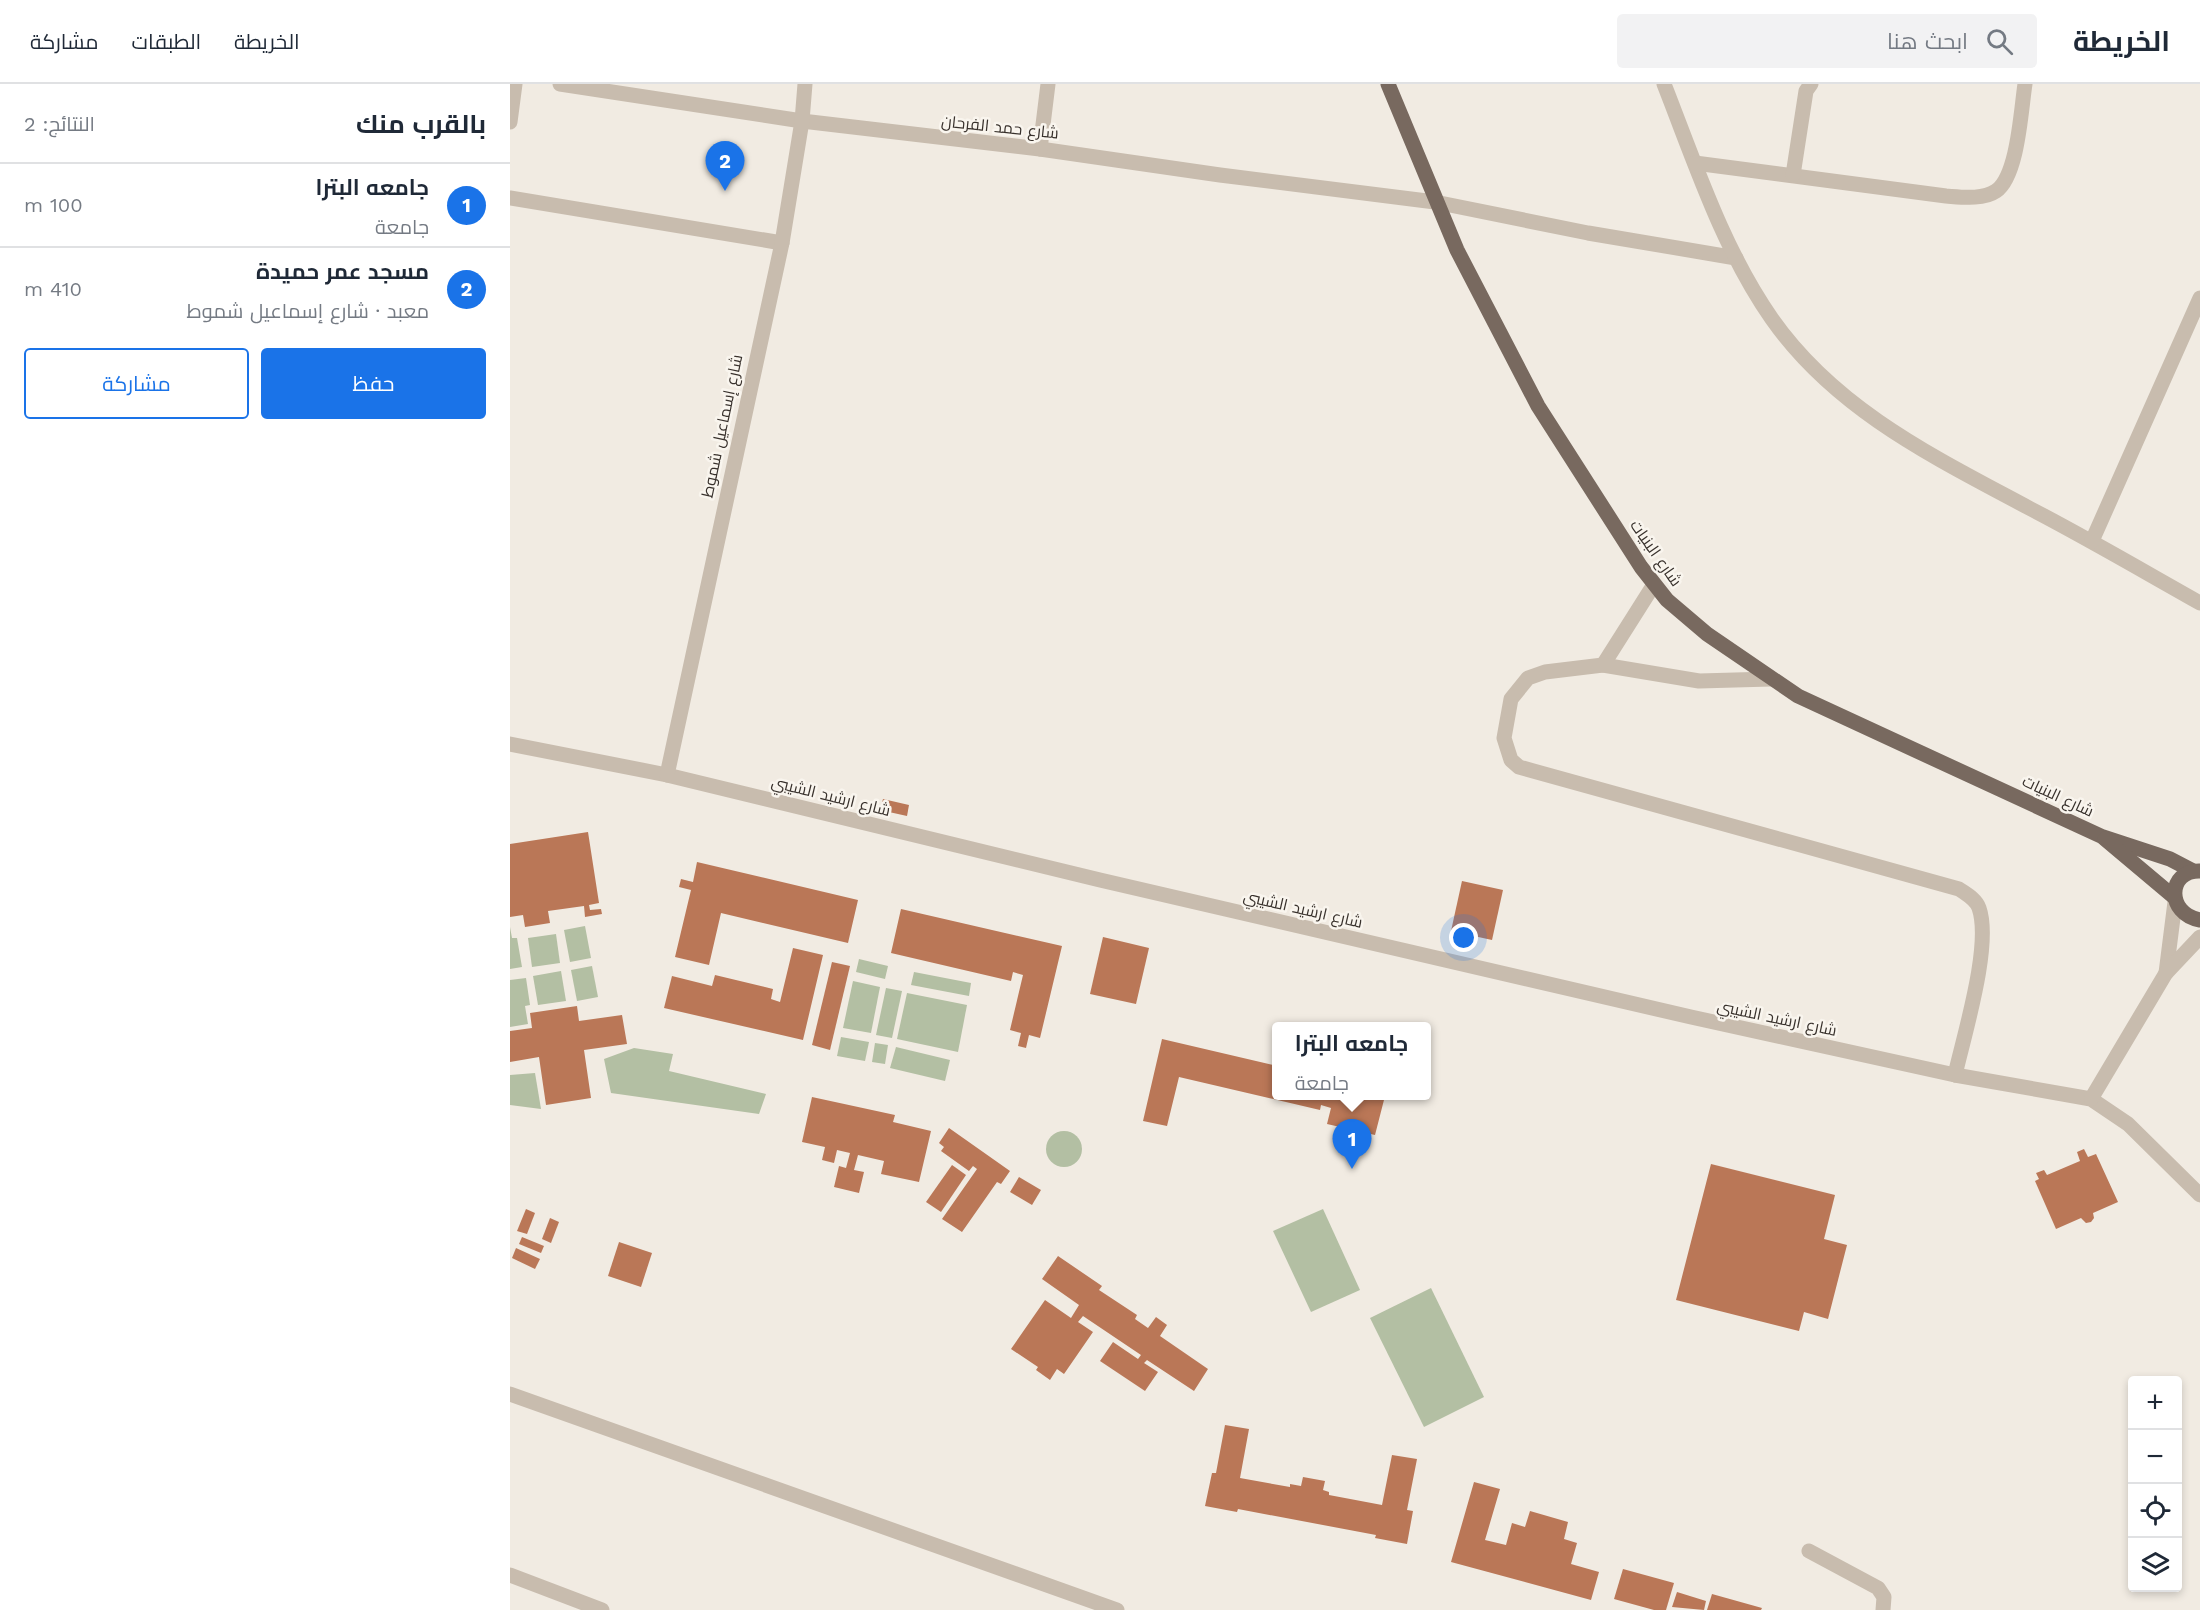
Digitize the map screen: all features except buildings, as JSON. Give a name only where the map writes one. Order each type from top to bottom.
[{"type":"main road","name":"شارع البنيات","points":[[1388,84],[1435,202],[1457,250],[1538,406],[1653,586],[1707,634],[1798,696],[2103,837],[2197,869]]},
{"type":"main road","name":"شارع البنيات","points":[[2103,837],[2174,899],[2180,912],[2189,918],[2200,920]]},
{"type":"main road","points":[[2174,899],[2179,881],[2197,869]]},
{"type":"street","points":[[510,122],[515,84]]},
{"type":"street","name":"شارع حمد الفرحان","points":[[560,84],[802,121],[1040,148],[1220,175],[1435,202],[1588,233],[1736,258]]},
{"type":"street","name":"شارع إسماعيل شموط","points":[[667,775],[782,243],[802,121],[805,84]]},
{"type":"street","points":[[1040,148],[1048,84]]},
{"type":"street","points":[[1664,84],[1736,258],[1772,319],[1819,376],[1906,442],[2092,541],[2200,603]]},
{"type":"street","points":[[1793,175],[1806,92],[1811,84]]},
{"type":"street","points":[[1695,163],[1946,196],[1984,196],[1997,191],[2006,180],[2013,162],[2025,84]]},
{"type":"street","points":[[510,198],[782,243]]},
{"type":"street","points":[[2092,541],[2200,298]]},
{"type":"street","points":[[1603,665],[1653,586]]},
{"type":"street","points":[[1771,679],[1699,681],[1603,665],[1545,672],[1528,678],[1510,699],[1504,738],[1511,760],[1519,767],[1959,889],[1969,895],[1978,907],[1980,918],[1978,969],[1955,1075]]},
{"type":"street","name":"شارع ارشيد الشيبي","points":[[510,744],[667,775],[1100,880],[1681,1015],[1955,1075],[2091,1099]]},
{"type":"street","points":[[2166,973],[2174,899]]},
{"type":"street","points":[[2200,937],[2166,973],[2091,1099],[2128,1124],[2200,1195]]},
{"type":"street","points":[[510,1394],[1117,1610]]},
{"type":"street","points":[[1809,1551],[1878,1588],[1884,1597],[1883,1610]]},
{"type":"street","points":[[510,1575],[602,1610]]},
{"type":"green space","points":[[585,926],[591,958],[570,962],[564,930]]},
{"type":"green space","points":[[510,927],[512,938],[517,938],[522,967],[510,969]]},
{"type":"green space","points":[[556,934],[560,963],[532,967],[528,938]]},
{"type":"green space","points":[[859,959],[888,966],[885,979],[856,972]]},
{"type":"green space","points":[[592,966],[598,997],[577,1001],[571,970]]},
{"type":"green space","points":[[561,971],[566,1001],[538,1005],[533,976]]},
{"type":"green space","points":[[914,972],[971,983],[969,996],[911,985]]},
{"type":"green space","points":[[526,978],[530,1005],[525,1006],[528,1024],[510,1027],[510,980]]},
{"type":"green space","points":[[853,981],[880,987],[871,1033],[843,1028]]},
{"type":"green space","points":[[886,988],[902,991],[892,1038],[876,1035]]},
{"type":"green space","points":[[907,993],[967,1005],[958,1052],[897,1039]]},
{"type":"green space","points":[[841,1037],[869,1042],[865,1061],[837,1056]]},
{"type":"green space","points":[[875,1043],[888,1045],[885,1064],[872,1062]]},
{"type":"green space","points":[[896,1047],[950,1060],[945,1081],[890,1068]]},
{"type":"green space","points":[[634,1048],[673,1054],[669,1071],[766,1094],[759,1114],[611,1093],[604,1059]]},
{"type":"green space","points":[[535,1073],[541,1109],[510,1105],[510,1075]]},
{"type":"green space","points":[[1064,1131],[1077,1136],[1082,1149],[1077,1162],[1064,1167],[1051,1162],[1046,1149],[1051,1136]]},
{"type":"green space","points":[[1323,1209],[1360,1290],[1311,1312],[1273,1231]]},
{"type":"green space","points":[[1431,1288],[1484,1397],[1424,1427],[1370,1318]]},
{"type":"place","name":"مسجد عمر حميدة","points":[[725,191]]},
{"type":"place","name":"جامعه البترا","points":[[1352,1169]]}]
